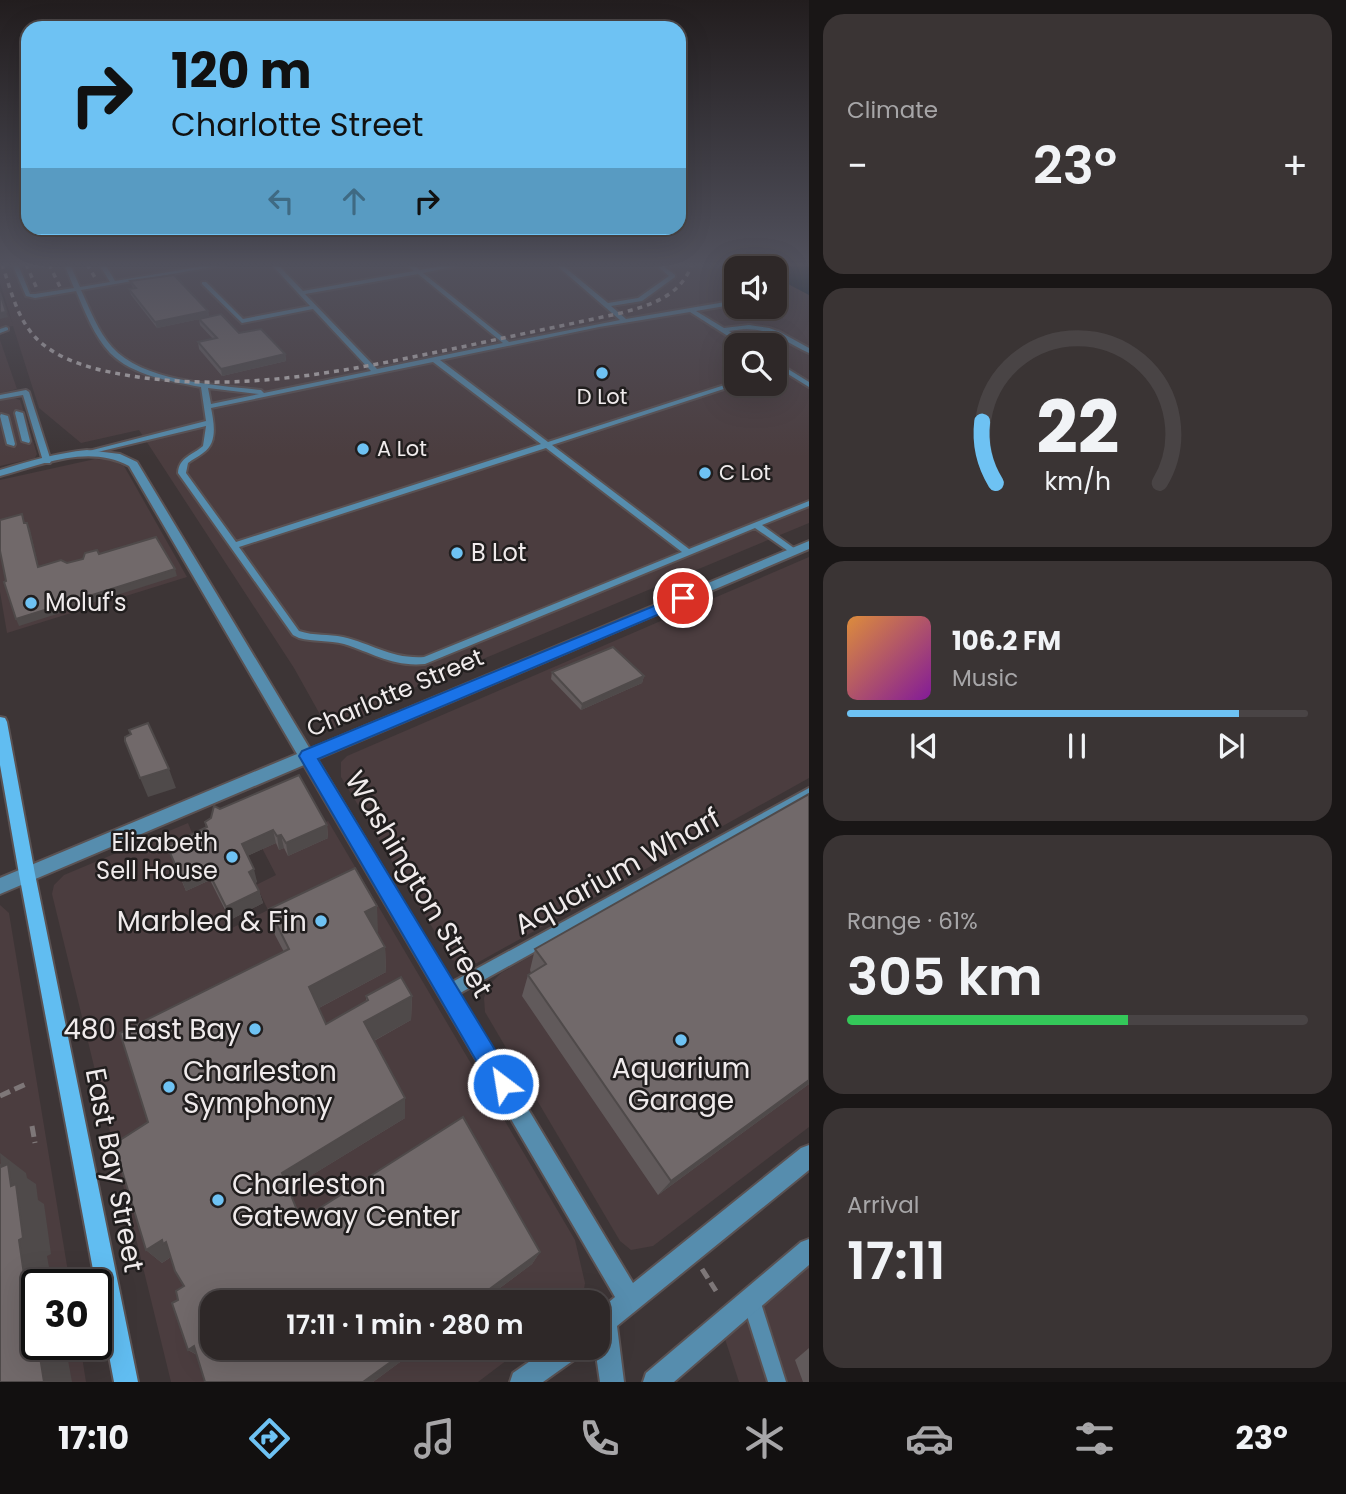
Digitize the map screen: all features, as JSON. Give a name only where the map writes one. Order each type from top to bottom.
[{"type":"main road","name":"East Bay Street","points":[[0,722],[126,1382]]},
{"type":"street","name":"Washington Street","points":[[78,455],[117,454],[133,464],[630,1300]]},
{"type":"street","points":[[0,473],[78,455]]},
{"type":"street","name":"Charlotte Street","points":[[0,886],[809,545]]},
{"type":"street","points":[[610,1317],[809,1156]]},
{"type":"street","points":[[655,1382],[809,1250]]},
{"type":"street","points":[[522,1382],[552,1360]]},
{"type":"street","points":[[608,1360],[612,1382]]},
{"type":"lane","points":[[101,328],[114,353],[152,373],[260,392],[285,390]]},
{"type":"lane","points":[[335,328],[375,371]]},
{"type":"lane","points":[[489,328],[508,344]]},
{"type":"lane","points":[[206,407],[583,328]]},
{"type":"lane","points":[[724,330],[732,328]]},
{"type":"lane","points":[[770,328],[809,351]]},
{"type":"lane","points":[[724,330],[729,333]]},
{"type":"lane","points":[[434,359],[688,552]]},
{"type":"lane","points":[[787,372],[809,385]]},
{"type":"lane","points":[[204,384],[208,423],[207,446],[184,461],[181,473],[296,633],[308,638],[346,642],[386,659],[409,663],[425,660],[809,503]]},
{"type":"lane","points":[[234,546],[724,387]]},
{"type":"lane","points":[[0,397],[26,391],[47,461]]},
{"type":"lane","points":[[15,444],[12,415],[15,444]]},
{"type":"lane","points":[[78,455],[208,423]]},
{"type":"lane","points":[[0,426],[15,444]]},
{"type":"lane","points":[[756,525],[794,551]]},
{"type":"lane","name":"Aquarium Wharf","points":[[448,992],[809,793]]},
{"type":"lane","points":[[751,1300],[777,1382]]},
{"type":"path","points":[[0,1096],[26,1084]]},
{"type":"path","points":[[32,1126],[36,1143]]},
{"type":"path","points":[[698,1262],[716,1291]]},
{"type":"shaded area","points":[[14,328],[809,328],[809,523],[404,692],[407,697],[334,728],[327,727],[294,668],[139,430],[81,443],[39,408]]},
{"type":"shaded area","points":[[0,340],[17,389],[0,393]]},
{"type":"shaded area","points":[[11,397],[20,400],[37,454],[35,458],[0,466],[0,399]]},
{"type":"shaded area","points":[[95,459],[110,460],[124,466],[187,577],[7,633],[0,592],[0,480]]},
{"type":"shaded area","points":[[809,557],[809,778],[477,963],[452,960],[341,777],[341,762],[347,756]]},
{"type":"shaded area","name":"Aquarium Garage","points":[[809,800],[809,1127],[653,1246],[631,1250],[620,1241],[485,1012],[484,998],[489,985],[501,973]]},
{"type":"shaded area","points":[[328,821],[575,1240],[585,1283],[584,1290],[200,1290],[200,1360],[507,1360],[478,1382],[171,1382],[52,894],[54,885],[64,875],[188,823],[232,928],[268,910],[256,885],[276,875],[262,848]]},
{"type":"shaded area","points":[[0,905],[9,913],[68,1269],[21,1269],[21,1360],[83,1360],[86,1382],[0,1382]]},
{"type":"shaded area","points":[[809,1267],[809,1382],[739,1382],[725,1339]]},
{"type":"building","points":[[208,328],[235,328],[239,333],[261,329],[285,354],[221,369],[198,342],[217,338]]},
{"type":"building","points":[[22,514],[24,523],[27,523],[38,567],[61,560],[67,563],[83,559],[85,553],[97,550],[99,554],[156,537],[175,569],[16,619],[4,582],[0,520]]},
{"type":"building","points":[[613,647],[644,676],[582,704],[552,672]]},
{"type":"building","points":[[148,723],[169,769],[140,778],[125,737],[131,734],[129,730]]},
{"type":"building","points":[[299,775],[327,825],[286,843],[281,835],[277,836],[273,830],[242,844],[254,869],[249,872],[259,891],[226,907],[206,867],[181,878],[167,846],[207,827],[205,822],[211,818],[214,806],[220,809]]},
{"type":"building","name":"Aquarium Garage","points":[[809,794],[809,1080],[671,1181],[528,975],[546,964],[535,949]]},
{"type":"building","points":[[355,868],[377,906],[365,912],[385,947],[309,987],[326,1024],[368,1000],[366,996],[401,977],[412,996],[364,1022],[405,1098],[282,1173],[301,1220],[463,1117],[540,1252],[488,1290],[200,1290],[200,1360],[393,1360],[363,1382],[205,1382],[194,1346],[188,1350],[172,1303],[178,1300],[176,1291],[184,1286],[175,1271],[166,1242],[163,1244],[162,1240],[146,1250],[114,1144],[148,1122],[120,1033],[289,949],[269,909]]},
{"type":"building","points":[[0,1164],[1,1167],[8,1164],[11,1186],[16,1184],[23,1238],[19,1240],[23,1269],[21,1269],[21,1360],[41,1360],[44,1382],[0,1382]]},
{"type":"railway","points":[[29,328],[46,347],[87,366],[164,380],[209,382],[253,381],[340,371],[548,328]]},
{"type":"place","name":"D Lot","points":[[602,373]]},
{"type":"place","name":"A Lot","points":[[363,449]]},
{"type":"place","name":"C Lot","points":[[705,473]]},
{"type":"place","name":"B Lot","points":[[457,553]]},
{"type":"place","name":"Moluf's","points":[[31,603]]},
{"type":"place","name":"Elizabeth Sell House","points":[[232,857]]},
{"type":"place","name":"Marbled & Fin","points":[[321,921]]},
{"type":"place","name":"480 East Bay","points":[[255,1029]]},
{"type":"place","name":"Aquarium Garage","points":[[681,1040]]},
{"type":"place","name":"Charleston Symphony","points":[[169,1087]]},
{"type":"place","name":"Charleston Gateway Center","points":[[218,1200]]},
{"type":"route","points":[[503,1084],[308,756],[683,598]]}]
